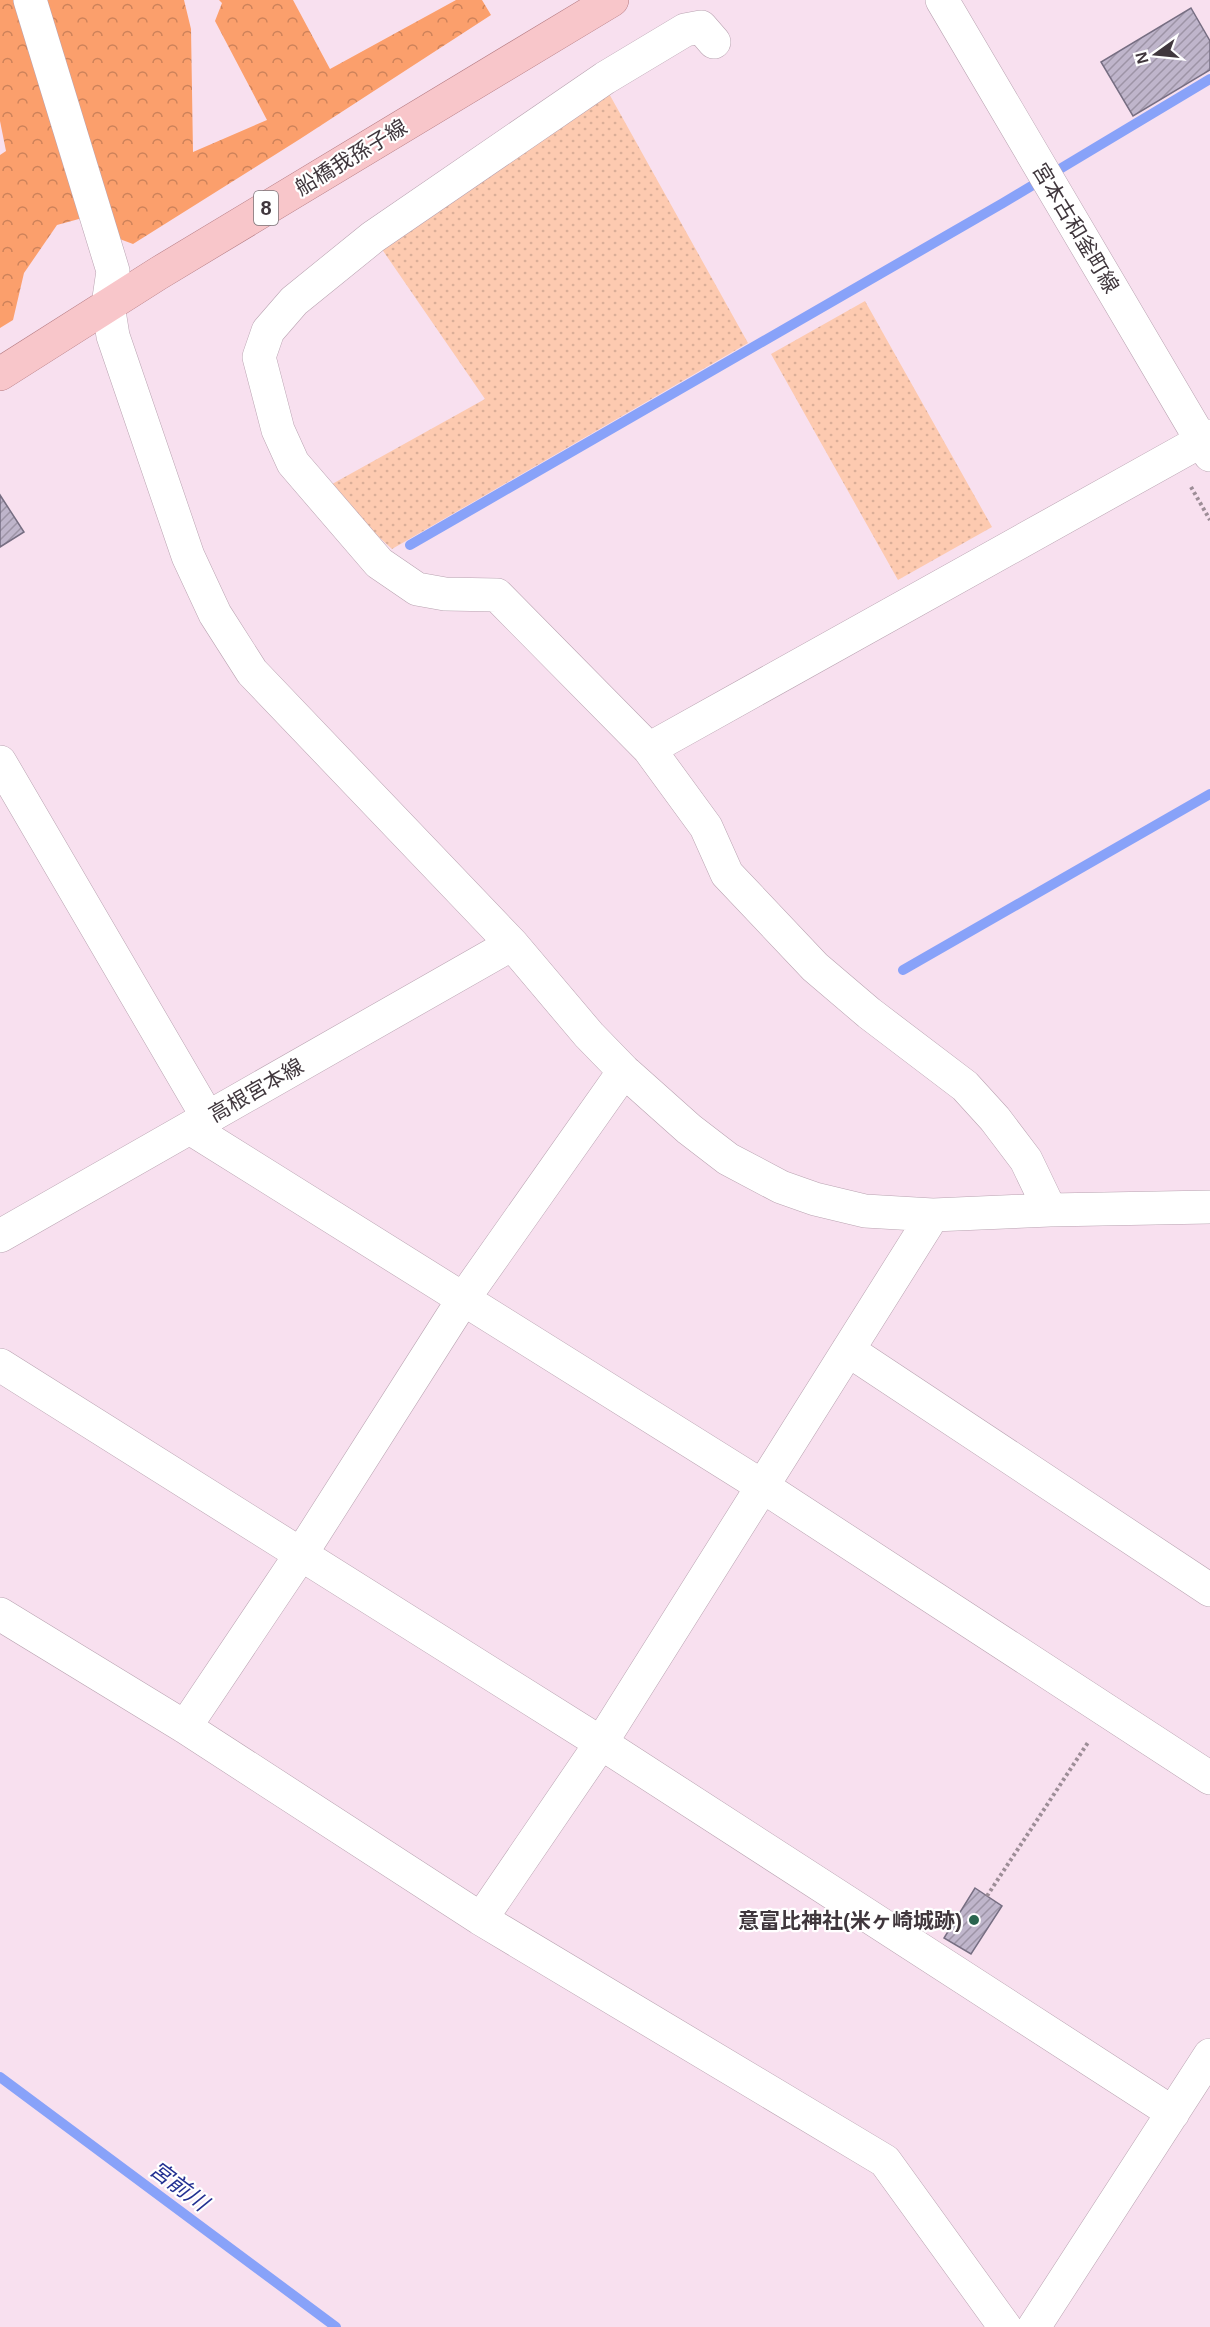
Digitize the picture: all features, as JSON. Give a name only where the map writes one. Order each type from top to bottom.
[{"type":"main road","name":"船橋我孫子線","points":[[0,374],[108,305],[612,0]]},
{"type":"street","points":[[30,0],[113,271],[108,305],[112,336],[188,556],[215,614],[252,672],[512,944],[589,1035],[624,1071],[689,1129],[728,1159],[781,1187],[815,1199],[865,1211],[933,1215],[1210,1207]]},
{"type":"street","name":"宮本古和釜町線","points":[[942,0],[1207,444]]},
{"type":"street","points":[[714,42],[700,27],[685,30],[605,78],[373,237],[294,301],[268,331],[259,357],[278,430],[293,463],[379,563],[417,589],[445,594],[497,595],[649,749],[706,827],[728,874],[814,967],[869,1013],[965,1086],[995,1119],[1026,1160],[1050,1210]]},
{"type":"street","points":[[649,749],[1207,444]]},
{"type":"street","points":[[0,762],[199,1123],[464,1298],[762,1486],[1210,1778]]},
{"type":"street","name":"高根宮本線","points":[[0,1236],[512,944]]},
{"type":"street","points":[[185,1727],[301,1554],[464,1298],[624,1071]]},
{"type":"street","points":[[481,1919],[601,1743],[933,1215]]},
{"type":"street","points":[[848,1350],[1210,1590]]},
{"type":"street","points":[[0,1365],[601,1743],[1173,2113]]},
{"type":"street","points":[[0,1614],[185,1727],[481,1919],[885,2161],[1005,2327]]},
{"type":"street","points":[[1034,2327],[1210,2055]]},
{"type":"path","points":[[987,1896],[1109,1712]]},
{"type":"shaded area","points":[[607,90],[748,343],[392,549],[325,488],[485,399],[377,242]]},
{"type":"shaded area","points":[[865,301],[992,527],[898,580],[771,354]]},
{"type":"green space","points":[[0,0],[184,0],[191,29],[193,152],[267,120],[215,21],[222,3],[219,0],[293,0],[330,69],[456,0],[482,0],[491,15],[133,244],[109,235],[97,214],[57,225],[24,273],[13,320],[0,328],[0,155],[6,151],[0,121]]},
{"type":"building","points":[[1191,8],[1210,41],[1210,70],[1133,116],[1101,62]]},
{"type":"building","points":[[0,495],[24,532],[0,547]]},
{"type":"building","points":[[975,1888],[1002,1906],[971,1954],[944,1938]]},
{"type":"waterway","points":[[410,545],[1003,203],[1210,79]]},
{"type":"waterway","points":[[903,970],[1210,794]]},
{"type":"waterway","name":"宮前川","points":[[0,2077],[336,2327]]},
{"type":"place","name":"意富比神社(米ヶ崎城跡)","points":[[974,1920]]}]
